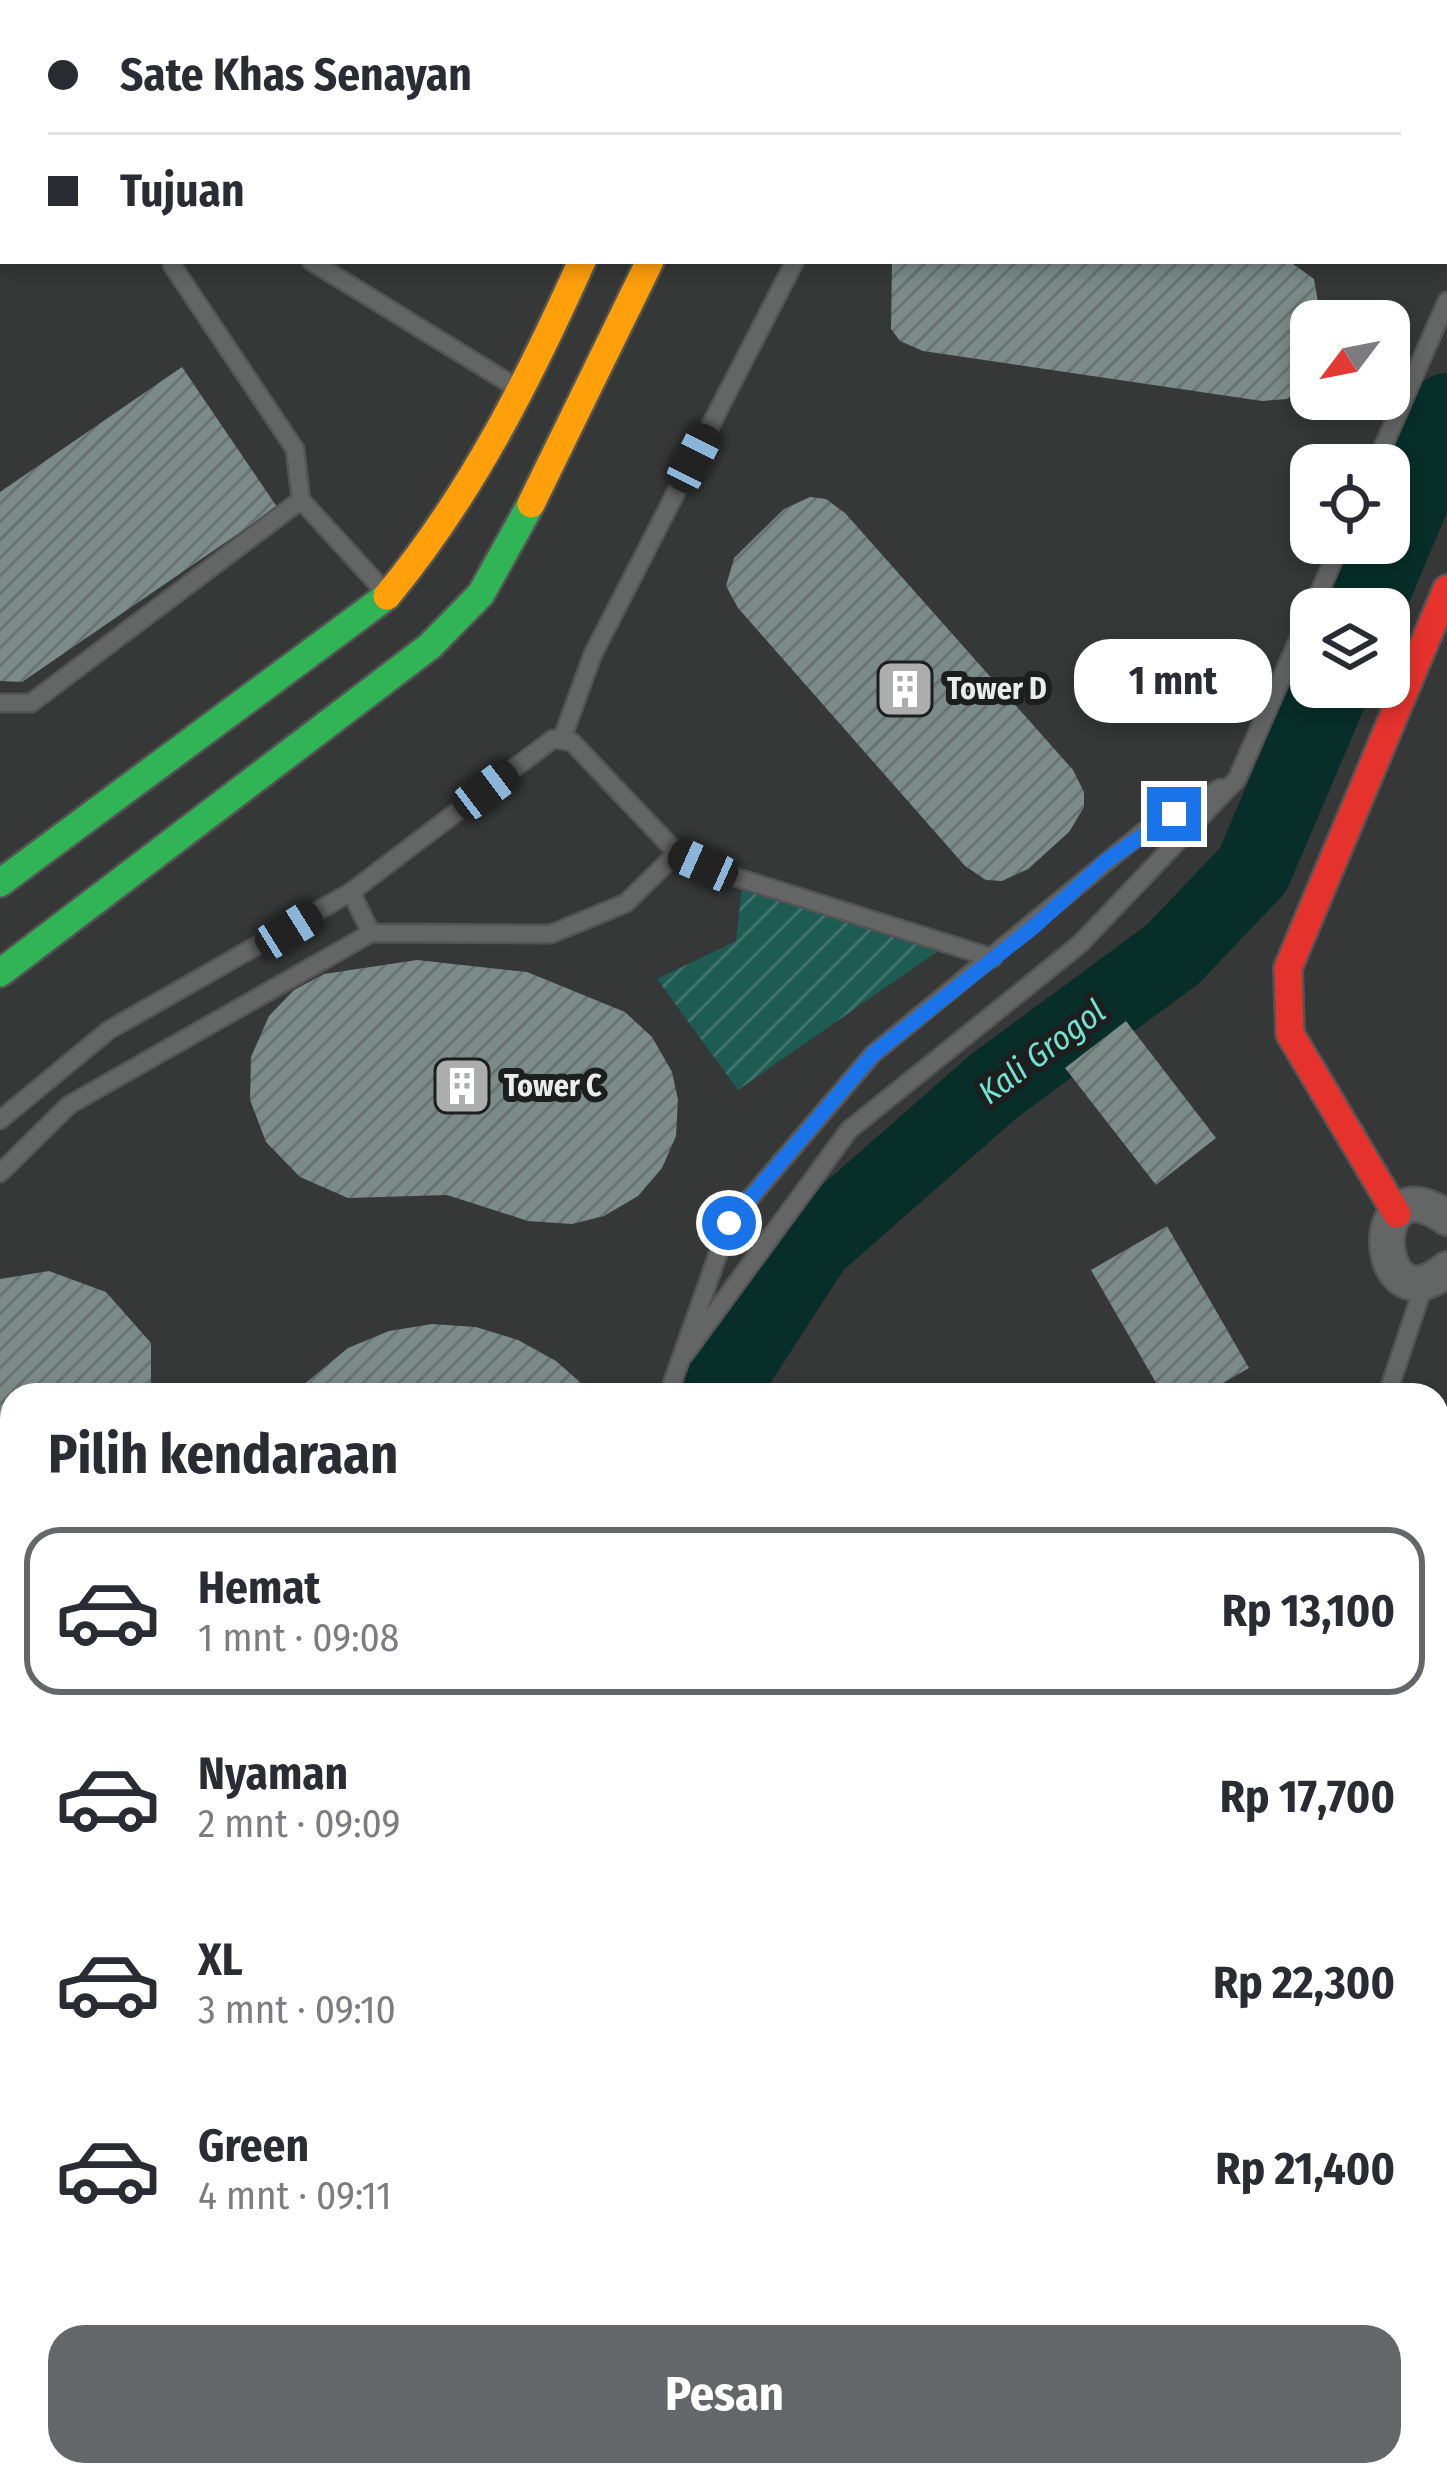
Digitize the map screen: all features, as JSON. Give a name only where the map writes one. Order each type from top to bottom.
[{"type":"street","points":[[0,973],[409,620],[425,551],[524,392],[581,264]]},
{"type":"street","points":[[0,884],[409,620],[481,594],[506,555],[649,264]]},
{"type":"street","points":[[1397,1214],[1290,1034],[1288,968],[1447,589]]},
{"type":"street","points":[[1436,1275],[1406,1278],[1390,1267],[1383,1249],[1385,1229],[1397,1214],[1415,1207],[1434,1208],[1447,1218]]},
{"type":"lane","points":[[316,264],[524,392]]},
{"type":"lane","points":[[562,739],[593,654],[793,264]]},
{"type":"lane","points":[[172,265],[296,448],[301,500],[409,620]]},
{"type":"lane","points":[[1384,444],[1447,301]]},
{"type":"lane","points":[[0,703],[31,703],[301,500]]},
{"type":"lane","points":[[684,1355],[850,1130],[1080,944],[1237,779],[1290,658]]},
{"type":"lane","points":[[0,1120],[110,1030],[351,892],[553,739],[572,742],[676,853],[716,871],[992,958]]},
{"type":"lane","points":[[673,1383],[729,1223],[873,1054],[1143,832],[1237,779]]},
{"type":"lane","points":[[0,1173],[69,1105],[370,932],[551,934],[626,903],[676,853]]},
{"type":"lane","points":[[351,892],[370,932]]},
{"type":"lane","points":[[1392,1383],[1436,1275]]},
{"type":"green space","points":[[742,887],[926,943],[938,951],[738,1090],[657,979],[736,941]]},
{"type":"building","points":[[892,264],[1293,264],[1314,279],[1318,300],[1290,300],[1287,399],[1262,401],[923,351],[900,341],[891,329]]},
{"type":"building","points":[[182,367],[277,507],[22,682],[0,681],[0,492]]},
{"type":"building","name":"Tower D","points":[[810,497],[826,499],[845,513],[1073,770],[1084,792],[1084,807],[1069,832],[1028,869],[1002,881],[986,880],[965,866],[738,608],[726,586],[734,558],[784,509]]},
{"type":"building","name":"Tower C","points":[[417,960],[527,972],[625,1012],[652,1037],[672,1072],[678,1100],[676,1136],[662,1168],[638,1196],[604,1216],[572,1224],[528,1221],[447,1195],[348,1198],[300,1177],[266,1142],[250,1100],[251,1057],[269,1016],[294,990],[324,974]]},
{"type":"building","points":[[1126,1021],[1216,1138],[1156,1185],[1065,1068]]},
{"type":"building","points":[[1167,1226],[1249,1368],[1223,1383],[1156,1383],[1091,1270]]},
{"type":"building","points":[[49,1271],[106,1292],[151,1343],[151,1383],[0,1383],[0,1279]]},
{"type":"building","points":[[432,1324],[476,1327],[518,1340],[556,1361],[581,1383],[306,1383],[348,1348],[389,1331]]},
{"type":"waterway","name":"Kali Grogol","points":[[1373,588],[1447,412]]},
{"type":"waterway","name":"Kali Grogol","points":[[724,1383],[814,1244],[994,1086],[1173,954],[1253,870],[1322,708]]},
{"type":"traffic: fast","points":[[0,973],[430,646],[481,594],[531,504]]},
{"type":"traffic: fast","points":[[0,883],[387,596]]},
{"type":"traffic: slow","points":[[387,596],[472,477],[581,264]]},
{"type":"traffic: slow","points":[[531,504],[649,264]]},
{"type":"traffic: jam","points":[[1397,1214],[1290,1034],[1288,968],[1447,589]]},
{"type":"place","name":"Tower D","points":[[905,689]]},
{"type":"place","name":"Tower C","points":[[462,1086]]},
{"type":"route","points":[[729,1223],[873,1054],[1036,925],[1106,861],[1174,814]]}]
